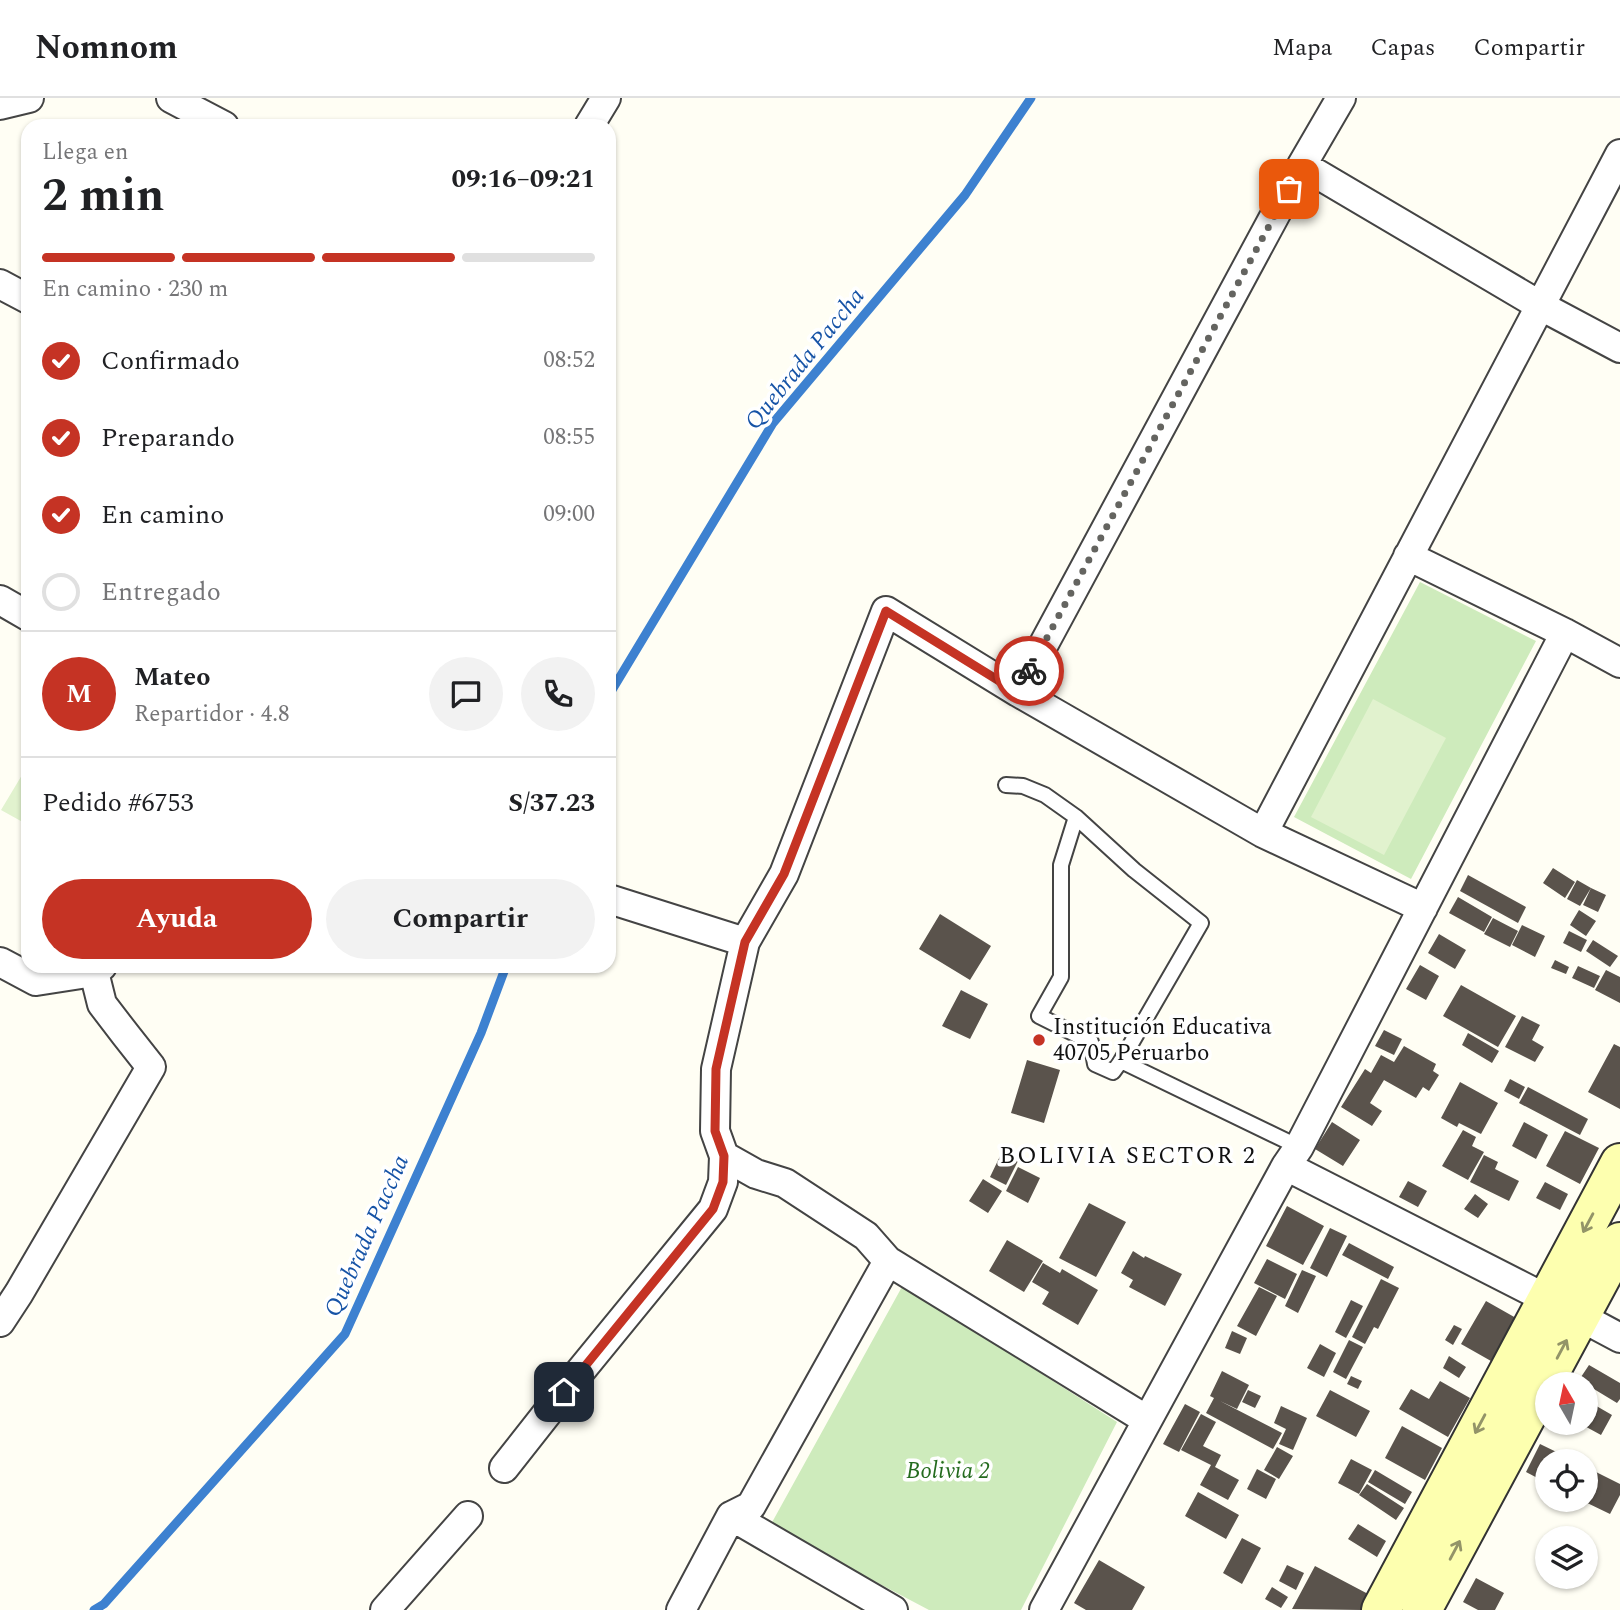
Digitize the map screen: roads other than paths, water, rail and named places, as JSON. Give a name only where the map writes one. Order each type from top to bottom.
[{"type":"main road","points":[[1381,1610],[1620,1163]]},
{"type":"main road","points":[[1422,1610],[1620,1242]]},
{"type":"street","points":[[0,105],[29,98]]},
{"type":"street","points":[[171,98],[211,119]]},
{"type":"street","points":[[593,119],[606,98]]},
{"type":"street","points":[[1017,692],[1341,98]]},
{"type":"street","points":[[1263,833],[1620,154]]},
{"type":"street","points":[[1302,166],[1541,306],[1620,348]]},
{"type":"street","points":[[0,284],[21,295]]},
{"type":"street","points":[[1408,556],[1620,663]]},
{"type":"street","points":[[0,600],[21,612]]},
{"type":"street","points":[[504,1468],[713,1209],[723,1182],[724,1156],[715,1131],[716,1069],[745,942],[784,874],[886,611],[1017,692],[1263,833],[1423,908]]},
{"type":"street","points":[[1044,1610],[1293,1156],[1565,633]]},
{"type":"street","points":[[616,902],[745,942]]},
{"type":"street","points":[[0,962],[36,981],[77,973]]},
{"type":"street","points":[[0,1322],[9,1288],[151,1067],[103,1003],[99,973]]},
{"type":"street","points":[[724,1156],[756,1174],[785,1183],[866,1236],[888,1261],[1147,1420]]},
{"type":"street","points":[[1293,1156],[1620,1338]]},
{"type":"street","points":[[681,1610],[731,1516],[751,1506],[888,1261]]},
{"type":"street","points":[[385,1610],[468,1516]]},
{"type":"street","points":[[731,1516],[892,1610]]},
{"type":"lane","points":[[1006,785],[1023,786],[1045,795],[1076,817],[1134,870],[1201,923],[1113,1072],[1095,1064],[1091,1042],[1040,1016],[1061,977],[1060,866],[1076,817]]},
{"type":"lane","points":[[1121,1061],[1293,1156]]},
{"type":"waterway","name":"Quebrada Paccha","points":[[616,683],[773,423],[965,195],[1031,98]]},
{"type":"waterway","name":"Quebrada Paccha","points":[[94,1610],[104,1604],[345,1334],[481,1033],[503,973]]},
{"type":"place","name":"Institución Educativa 40705 Peruarbo","points":[[1039,1040]]},
{"type":"district","name":"BOLIVIA SECTOR 2","points":[[1128,1156]]},
{"type":"park label","name":"Bolivia 2","points":[[948,1471]]}]
